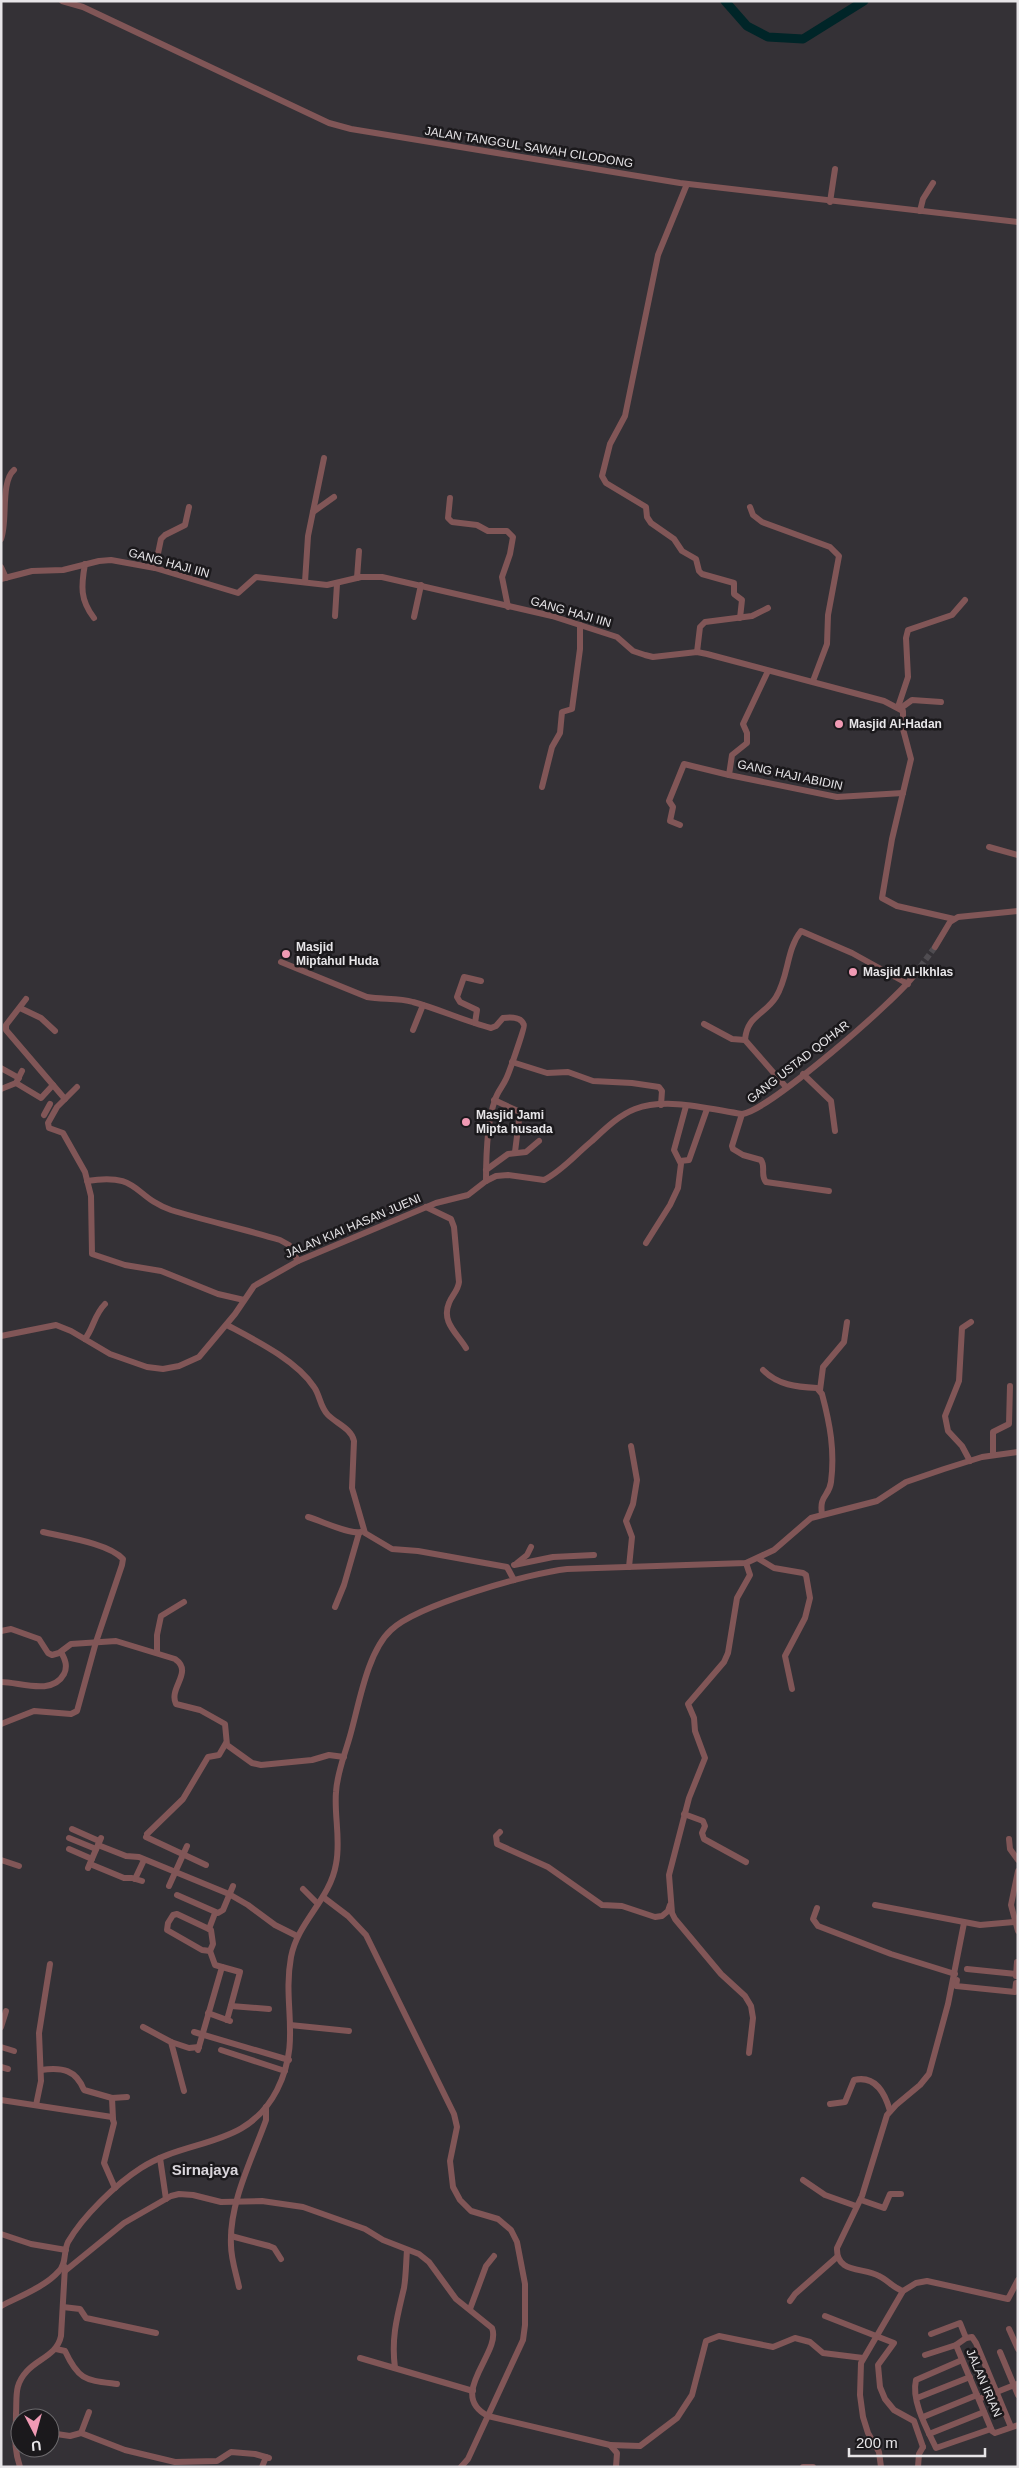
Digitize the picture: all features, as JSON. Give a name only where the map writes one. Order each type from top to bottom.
[{"type":"street","name":"JALAN TANGGUL SAWAH CILODONG","points":[[62,1],[83,8],[339,127],[687,184],[921,208],[1018,222]]},
{"type":"street","points":[[831,198],[835,169]]},
{"type":"street","points":[[921,208],[933,183]]},
{"type":"street","points":[[687,184],[658,254],[625,416],[610,444],[602,476],[606,483],[646,507],[647,517],[651,523],[674,539],[682,551],[696,558],[699,571],[702,574],[734,583],[734,594],[742,600],[740,618]]},
{"type":"street","points":[[305,582],[313,512],[324,458]]},
{"type":"street","points":[[1,539],[4,532],[7,480],[14,470]]},
{"type":"street","points":[[313,512],[334,497]]},
{"type":"street","points":[[450,498],[449,520],[477,526],[488,531],[507,531],[513,537],[510,554],[502,577],[508,607]]},
{"type":"street","points":[[155,568],[161,539],[184,525],[189,507]]},
{"type":"street","points":[[750,507],[754,516],[762,522],[830,547],[839,556],[828,615],[827,644],[814,681]]},
{"type":"street","points":[[357,578],[359,551]]},
{"type":"street","name":"GANG HAJI IIN","points":[[4,578],[38,570],[63,570],[111,560],[155,568],[235,593],[243,592],[249,581],[256,577],[322,585],[337,584],[357,578],[382,577],[552,616],[617,637],[633,651],[645,655],[653,657],[697,652],[872,696],[899,707]]},
{"type":"street","points":[[85,564],[82,578],[83,604],[94,618]]},
{"type":"street","points":[[1,566],[4,578]]},
{"type":"street","points":[[335,616],[337,584]]},
{"type":"street","points":[[414,617],[421,585]]},
{"type":"street","points":[[964,600],[952,615],[908,630],[906,638],[908,677],[899,707],[911,759],[882,898],[897,906],[954,919],[973,914],[1018,911]]},
{"type":"street","points":[[697,652],[702,624],[740,618],[768,608]]},
{"type":"street","points":[[542,787],[552,746],[560,733],[562,712],[572,710],[580,649],[580,626]]},
{"type":"street","name":"GANG HAJI ABIDIN","points":[[768,671],[744,724],[747,733],[747,743],[732,755],[729,775],[837,797],[903,793]]},
{"type":"street","points":[[899,707],[912,700],[941,702]]},
{"type":"street","points":[[680,826],[670,821],[673,807],[670,799],[684,764],[729,775]]},
{"type":"street","points":[[989,847],[1018,855]]},
{"type":"street","points":[[935,947],[954,919]]},
{"type":"street","points":[[745,1040],[746,1031],[751,1020],[764,1011],[776,998],[784,979],[790,949],[801,931],[852,954],[908,984]]},
{"type":"street","points":[[281,962],[367,997],[382,1000],[406,1000],[493,1028],[504,1018],[516,1018],[522,1021],[524,1031],[507,1077],[494,1100],[486,1181]]},
{"type":"street","name":"GANG USTAD QOHAR","points":[[436,1203],[468,1195],[486,1181],[502,1175],[544,1180],[629,1112],[639,1108],[661,1105],[686,1106],[742,1114],[759,1108],[877,1015],[908,984],[915,974]]},
{"type":"street","points":[[475,1023],[477,1010],[460,1002],[457,997],[464,977],[481,981]]},
{"type":"street","points":[[26,999],[6,1025],[7,1032],[20,1044],[65,1099]]},
{"type":"street","points":[[412,1030],[423,1005]]},
{"type":"street","points":[[20,1008],[41,1018],[55,1030]]},
{"type":"street","points":[[704,1024],[732,1039],[745,1040],[786,1087]]},
{"type":"street","points":[[512,1062],[547,1073],[568,1072],[593,1081],[632,1083],[659,1087],[662,1091],[661,1105]]},
{"type":"street","points":[[1,1068],[41,1098],[53,1085]]},
{"type":"street","points":[[1,1088],[17,1081],[22,1071]]},
{"type":"street","points":[[803,1074],[831,1101],[835,1131]]},
{"type":"street","points":[[45,1115],[65,1099],[76,1087]]},
{"type":"street","points":[[494,1100],[520,1112],[515,1152]]},
{"type":"street","points":[[50,1104],[45,1115],[48,1126],[63,1133],[81,1162],[87,1180],[92,1214],[91,1250],[93,1255],[125,1265],[161,1271],[218,1294],[244,1300]]},
{"type":"street","points":[[646,1243],[675,1194],[680,1181],[680,1161],[674,1150],[686,1106]]},
{"type":"street","points":[[680,1161],[689,1160],[707,1108]]},
{"type":"street","points":[[742,1114],[732,1146],[733,1149],[743,1155],[761,1160],[764,1166],[762,1176],[766,1182],[829,1191]]},
{"type":"street","points":[[486,1170],[502,1158],[515,1152],[526,1152],[540,1141]]},
{"type":"street","points":[[87,1180],[122,1180],[164,1207],[280,1240],[289,1245],[298,1261]]},
{"type":"street","name":"JALAN KIAI HASAN JUENI","points":[[1,1336],[56,1325],[110,1354],[146,1367],[163,1369],[179,1366],[196,1360],[227,1325],[254,1286],[298,1261],[436,1203]]},
{"type":"street","points":[[426,1206],[448,1217],[453,1222],[459,1282],[457,1290],[449,1302],[447,1316],[449,1325],[466,1348]]},
{"type":"street","points":[[85,1339],[92,1329],[95,1315],[104,1304]]},
{"type":"street","points":[[822,1514],[821,1502],[830,1488],[834,1456],[832,1438],[820,1390],[822,1367],[844,1342],[847,1322]]},
{"type":"street","points":[[970,1461],[962,1446],[948,1431],[945,1416],[959,1380],[962,1328],[971,1322]]},
{"type":"street","points":[[227,1325],[264,1345],[290,1364],[315,1387],[326,1413],[352,1435],[354,1441],[352,1483],[361,1532],[335,1607]]},
{"type":"street","points":[[763,1370],[778,1381],[820,1390]]},
{"type":"street","points":[[993,1455],[993,1432],[1009,1424],[1010,1386]]},
{"type":"street","points":[[629,1567],[632,1537],[626,1518],[632,1506],[637,1480],[631,1446]]},
{"type":"street","points":[[16,2408],[16,2390],[20,2380],[32,2367],[56,2349],[61,2336],[66,2250],[74,2233],[115,2188],[140,2168],[160,2158],[234,2133],[255,2119],[266,2107],[285,2071],[289,2060],[289,1977],[297,1936],[332,1881],[337,1860],[338,1839],[336,1793],[344,1757],[369,1672],[386,1635],[401,1622],[417,1614],[514,1580],[556,1570],[746,1563],[759,1559],[778,1547],[805,1521],[822,1514],[877,1501],[906,1482],[970,1461],[993,1455],[1018,1452]]},
{"type":"street","points":[[308,1517],[330,1523],[347,1532],[361,1532],[392,1549],[418,1551],[511,1566],[553,1557],[594,1555]]},
{"type":"street","points":[[1,1724],[34,1711],[71,1714],[77,1711],[96,1642],[123,1560],[116,1554],[80,1540],[43,1532]]},
{"type":"street","points":[[511,1566],[527,1555],[531,1547]]},
{"type":"street","points":[[759,1559],[774,1568],[803,1573],[809,1587],[810,1598],[805,1618],[785,1656],[792,1689]]},
{"type":"street","points":[[746,1563],[750,1575],[737,1598],[728,1654],[724,1662],[688,1704],[705,1756],[684,1814],[669,1875],[672,1914],[675,1920],[721,1974],[745,1996],[751,2006],[753,2018],[749,2053]]},
{"type":"street","points":[[511,1566],[514,1580]]},
{"type":"street","points":[[157,1653],[157,1635],[161,1616],[184,1602]]},
{"type":"street","points":[[1,1631],[11,1629],[39,1639],[50,1654],[57,1654],[71,1644],[116,1641],[176,1659],[182,1666],[182,1676],[174,1696],[176,1704],[200,1710],[225,1724],[226,1743],[218,1755],[208,1757],[183,1799],[147,1835],[183,1856],[206,1865]]},
{"type":"street","points":[[1,1682],[42,1686],[54,1684],[66,1670],[65,1659],[61,1652]]},
{"type":"street","points":[[226,1743],[252,1763],[261,1765],[312,1760],[329,1754],[344,1757]]},
{"type":"street","points":[[684,1814],[703,1821],[705,1826],[702,1833],[704,1839],[746,1862]]},
{"type":"street","points":[[72,1829],[99,1843],[229,1894],[275,1925],[297,1936]]},
{"type":"street","points":[[500,1832],[496,1836],[497,1844],[548,1866],[599,1904],[622,1906],[652,1917],[662,1916],[675,1920]]},
{"type":"street","points":[[69,1838],[99,1843]]},
{"type":"street","points":[[1009,1840],[1010,1849],[1018,1860]]},
{"type":"street","points":[[90,1864],[99,1843]]},
{"type":"street","points":[[169,1886],[187,1846]]},
{"type":"street","points":[[68,1849],[90,1864],[124,1878],[138,1880],[144,1860]]},
{"type":"street","points":[[1,1860],[19,1866]]},
{"type":"street","points":[[1018,1871],[1011,1902],[1014,1922],[1018,1931]]},
{"type":"street","points":[[177,1895],[215,1913],[223,1910],[233,1886]]},
{"type":"street","points":[[303,1889],[317,1903]]},
{"type":"street","points":[[323,1897],[348,1916],[366,1935],[454,2114],[457,2127],[450,2167],[456,2193],[471,2211],[505,2223],[517,2242],[525,2284],[524,2333],[468,2460],[461,2467]]},
{"type":"street","points":[[662,1916],[669,1910],[671,1900]]},
{"type":"street","points":[[875,1905],[964,1923],[990,1925],[1014,1922]]},
{"type":"street","points":[[818,1908],[813,1919],[818,1926],[891,1954],[956,1974]]},
{"type":"street","points":[[210,1929],[215,1913]]},
{"type":"street","points":[[208,2013],[229,2020],[240,1972],[214,1964],[210,1951],[214,1937],[210,1929],[178,1914],[174,1915],[166,1926],[167,1930],[202,1950],[210,1951]]},
{"type":"street","points":[[790,2301],[795,2294],[837,2257],[839,2239],[858,2203],[885,2120],[890,2111],[920,2085],[929,2074],[956,1974],[964,1923]]},
{"type":"street","points":[[956,1974],[956,1986],[1015,1992],[1018,1962]]},
{"type":"street","points":[[36,2104],[41,2070],[38,2033],[50,1964]]},
{"type":"street","points":[[143,2027],[171,2042],[189,2048],[198,2048],[222,1967]]},
{"type":"street","points":[[967,1969],[1016,1974]]},
{"type":"street","points":[[231,2006],[268,2009]]},
{"type":"street","points":[[1,2027],[6,2011]]},
{"type":"street","points":[[290,2025],[349,2031]]},
{"type":"street","points":[[194,2032],[289,2060]]},
{"type":"street","points":[[171,2042],[184,2091]]},
{"type":"street","points":[[224,2042],[221,2052],[285,2071]]},
{"type":"street","points":[[1,2047],[14,2051]]},
{"type":"street","points":[[41,2070],[55,2069],[70,2072],[79,2078],[84,2090],[112,2098],[127,2097]]},
{"type":"street","points":[[830,2104],[845,2102],[854,2080],[864,2079],[875,2083],[882,2091],[890,2111]]},
{"type":"street","points":[[112,2098],[113,2119],[104,2163],[115,2188]]},
{"type":"street","points":[[1,2100],[110,2116],[113,2119]]},
{"type":"street","points":[[239,2287],[231,2250],[231,2236],[237,2201],[266,2120],[266,2107]]},
{"type":"street","points":[[160,2158],[166,2199]]},
{"type":"street","points":[[804,2180],[825,2195],[884,2208],[891,2194],[901,2194]]},
{"type":"street","points":[[1,2306],[53,2278],[124,2223],[166,2199],[182,2194],[221,2202],[262,2201],[308,2208],[365,2229],[383,2240],[426,2259],[450,2293],[490,2326],[494,2333],[474,2381],[473,2391],[475,2405],[488,2416],[610,2445],[640,2446],[677,2418],[692,2395],[696,2372],[709,2338],[718,2336],[773,2347],[795,2338],[810,2342],[823,2353],[863,2358]]},
{"type":"street","points":[[1,2234],[31,2244],[66,2250]]},
{"type":"street","points":[[231,2236],[274,2248],[281,2260]]},
{"type":"street","points":[[395,2368],[393,2351],[394,2325],[405,2279],[407,2250]]},
{"type":"street","points":[[470,2309],[486,2266],[494,2256]]},
{"type":"street","points":[[837,2257],[846,2266],[880,2276],[903,2291]]},
{"type":"street","points":[[880,2467],[880,2454],[867,2430],[862,2409],[860,2373],[863,2358],[871,2348],[875,2337],[903,2291],[916,2283],[927,2281],[1005,2299],[1011,2296],[1018,2280]]},
{"type":"street","points":[[63,2307],[80,2309],[86,2318],[156,2333]]},
{"type":"street","points":[[826,2316],[840,2323],[853,2325],[875,2337],[894,2343],[878,2365],[881,2390],[894,2410],[910,2417],[916,2423],[923,2446],[918,2467]]},
{"type":"street","points":[[931,2334],[960,2323],[966,2338]]},
{"type":"street","points":[[1009,2329],[1018,2349]]},
{"type":"street","points":[[925,2355],[956,2345],[966,2338],[974,2339],[1010,2427]]},
{"type":"street","name":"JALAN IRIAN","points":[[956,2345],[991,2429],[996,2433],[1018,2425]]},
{"type":"street","points":[[56,2349],[65,2351],[70,2364],[87,2379],[117,2384]]},
{"type":"street","points":[[1000,2352],[1016,2384],[1018,2395]]},
{"type":"street","points":[[360,2358],[395,2368],[411,2375],[473,2391]]},
{"type":"street","points":[[938,2447],[923,2417],[914,2388],[917,2378],[962,2360]]},
{"type":"street","points":[[917,2398],[970,2377]]},
{"type":"street","points":[[923,2417],[1016,2384]]},
{"type":"street","points":[[81,2433],[89,2412]]},
{"type":"street","points":[[930,2434],[984,2412]]},
{"type":"street","name":"JALAN IRIAN","points":[[938,2447],[991,2429]]},
{"type":"street","points":[[60,2434],[73,2436],[81,2433],[159,2460],[193,2465],[217,2461],[229,2452],[255,2454],[267,2458],[262,2467]]},
{"type":"street","points":[[610,2445],[617,2453],[616,2467]]},
{"type":"street","points":[[923,2446],[938,2447]]},
{"type":"street","points":[[803,2467],[813,2467]]},
{"type":"waterway","points":[[725,1],[747,26],[768,37],[803,39],[864,1]]},
{"type":"tunnel","points":[[915,974],[935,947]]},
{"type":"place","name":"Masjid Al-Hadan","points":[[839,724]]},
{"type":"place","name":"Masjid Miptahul Huda","points":[[286,954]]},
{"type":"place","name":"Masjid Al-Ikhlas","points":[[853,972]]},
{"type":"place","name":"Masjid Jami Mipta husada","points":[[466,1122]]},
{"type":"district","name":"Sirnajaya","points":[[205,2170]]}]
